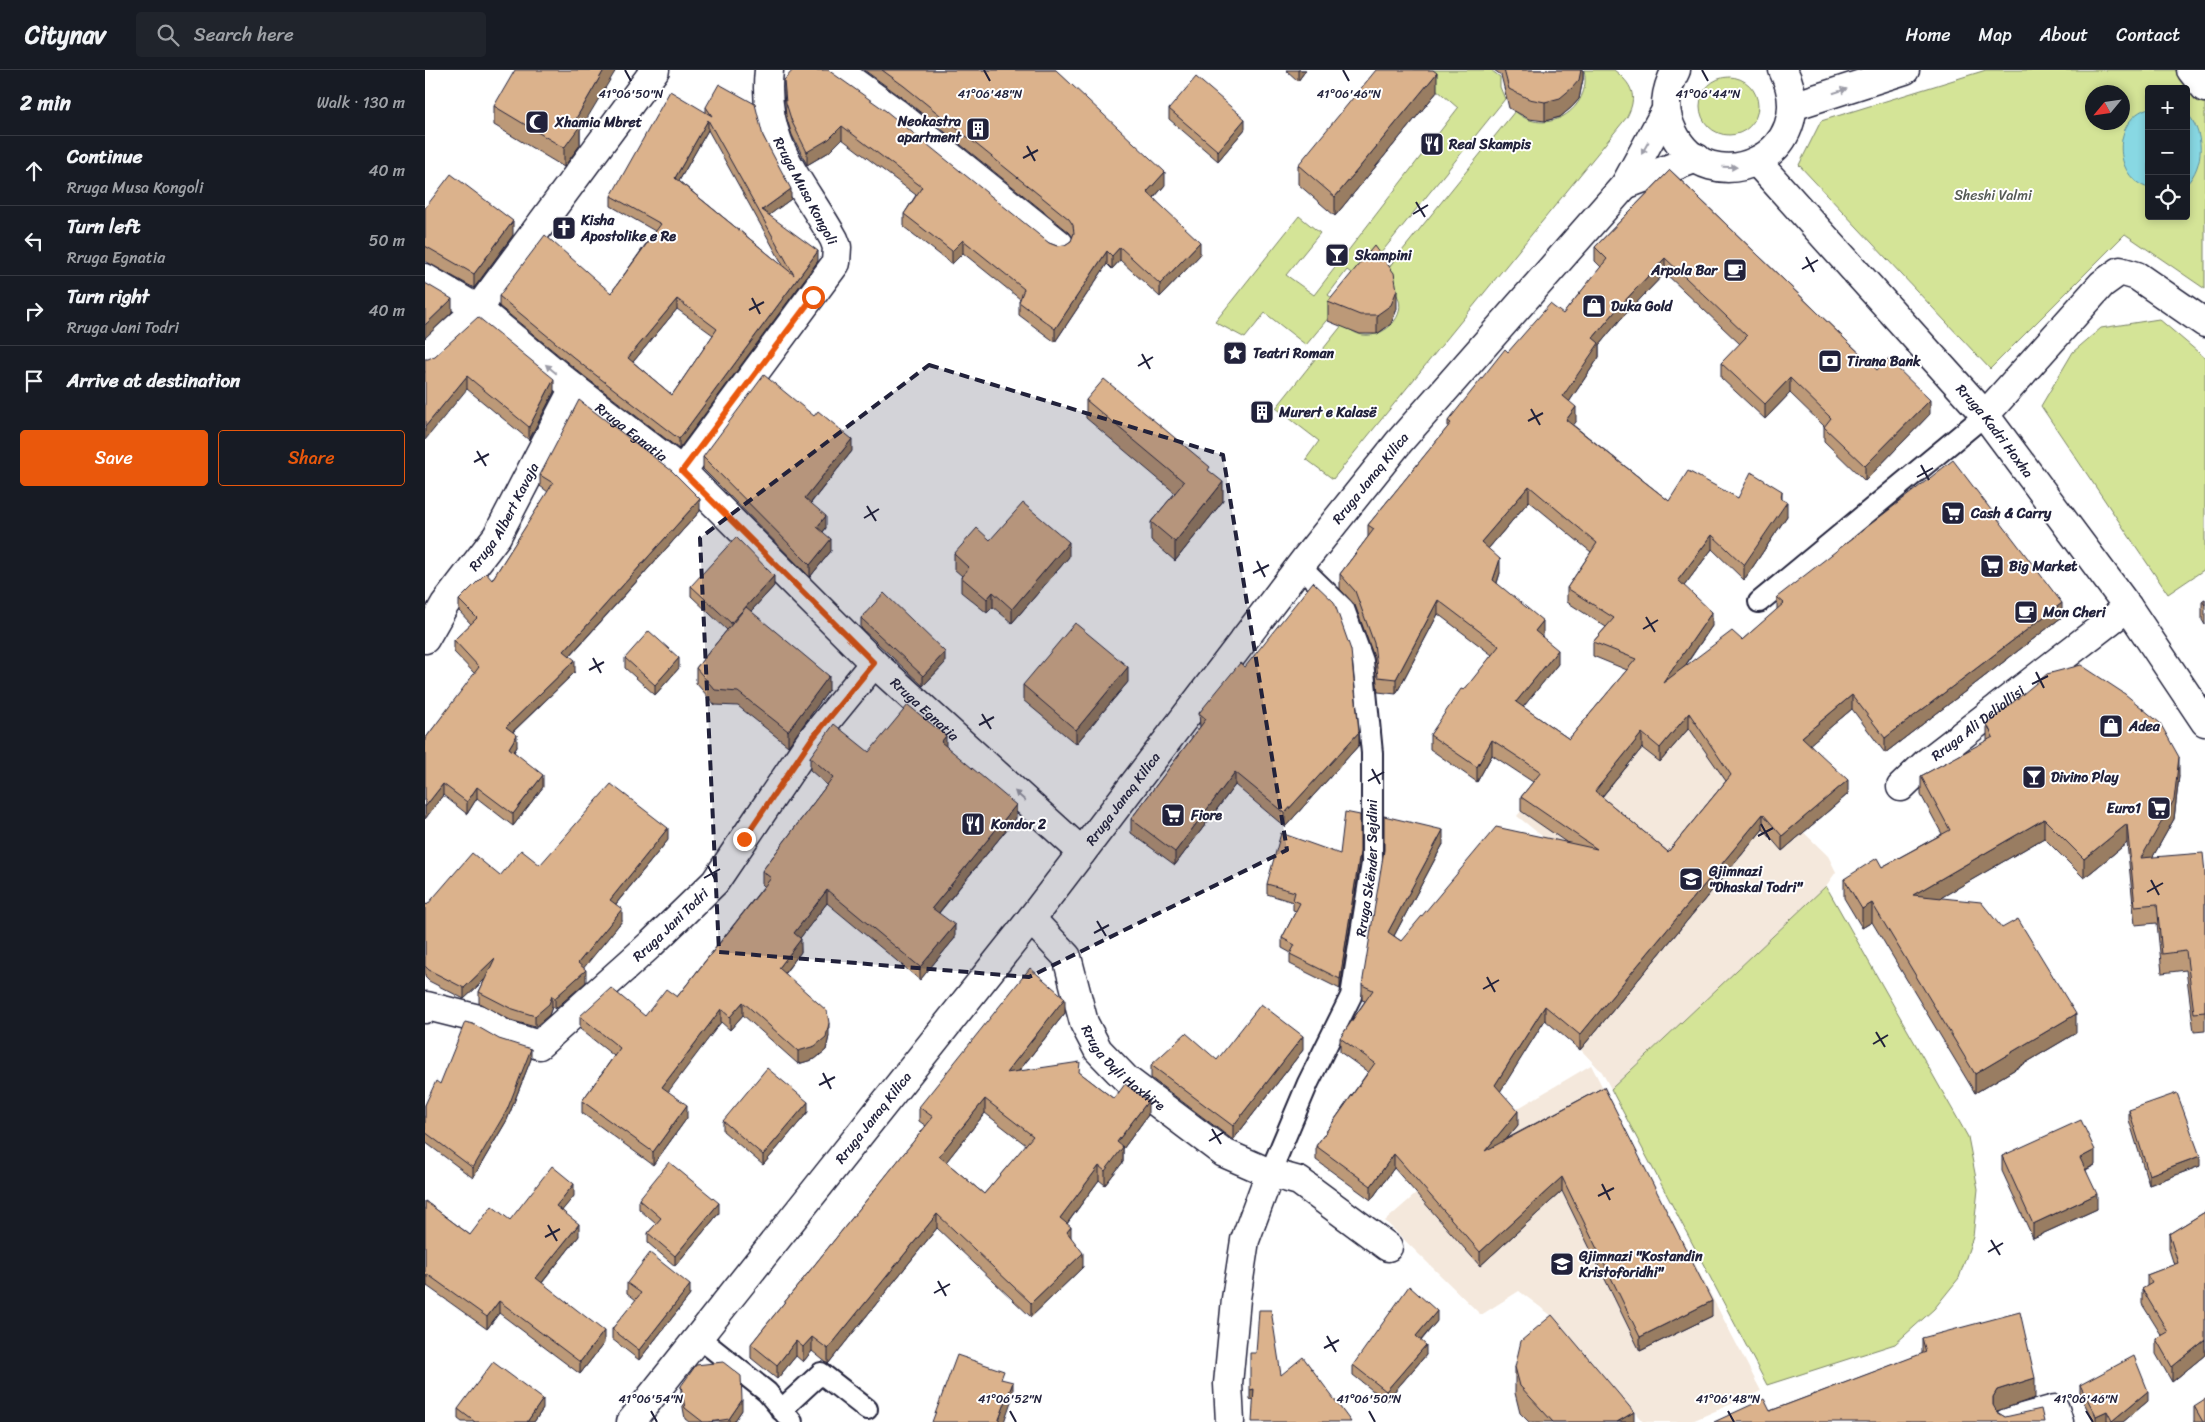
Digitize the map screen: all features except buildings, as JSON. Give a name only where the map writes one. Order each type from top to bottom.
[{"type":"street","points":[[425,357],[478,309],[655,70]]},
{"type":"street","name":"Rruga Musa Kongoli","points":[[682,471],[836,263],[837,247],[834,239],[783,156],[770,123],[767,93],[769,70]]},
{"type":"street","points":[[837,70],[895,112],[1059,244]]},
{"type":"street","points":[[1676,70],[1669,83],[1665,112],[1677,139],[1697,158],[1722,167],[1739,167],[1757,162],[1771,152],[1782,139],[1790,123],[1793,106],[1791,86],[1783,70]]},
{"type":"street","points":[[1793,106],[1905,70]]},
{"type":"street","points":[[2191,70],[2205,88]]},
{"type":"street","name":"Rruga Janaq Kilica","points":[[631,1422],[1031,919],[1300,566],[1399,442],[1625,185],[1665,112]]},
{"type":"street","points":[[1625,185],[1697,158]]},
{"type":"street","name":"Rruga Kadri Hoxha","points":[[1757,162],[1985,415],[2128,607],[2205,722]]},
{"type":"street","points":[[1985,415],[2102,284],[2120,271],[2137,276],[2205,323]]},
{"type":"street","name":"Rruga Egnatia","points":[[425,278],[478,309],[574,388],[682,471],[874,663],[1082,852]]},
{"type":"street","name":"Rruga Albert Kavaja","points":[[425,639],[435,607],[497,536],[574,388]]},
{"type":"street","name":"Rruga Ali Deliallisi","points":[[1901,787],[1926,763],[2128,607]]},
{"type":"street","name":"Rruga Jani Todri","points":[[426,1006],[479,1019],[504,1034],[539,1045],[651,944],[715,882],[811,740],[874,663]]},
{"type":"street","name":"Rruga Dyli Haxhire","points":[[1031,919],[1067,957],[1084,1023],[1098,1050],[1127,1080],[1224,1154],[1270,1173],[1299,1181],[1388,1247]]},
{"type":"street","points":[[1230,1422],[1228,1384],[1236,1299],[1245,1240],[1270,1173]]},
{"type":"street","points":[[2008,1422],[2055,1409],[2059,1422]]},
{"type":"lane","points":[[1759,602],[1985,415]]},
{"type":"lane","name":"Rruga Skënder Sejdini","points":[[1270,1173],[1307,1083],[1351,996],[1372,863],[1372,753],[1363,661],[1344,609],[1300,566]]},
{"type":"lane","points":[[698,1337],[767,1392],[787,1416],[821,1373],[867,1409]]},
{"type":"highlighted area","points":[[929,365],[1223,455],[1287,850],[1029,977],[719,952],[700,538]]},
{"type":"shaded area","name":"Gjimnazi \"Dhaskal Todri\"","points":[[1634,675],[1692,723],[1828,856],[1836,872],[1826,886],[1611,1089],[1602,1072],[1581,1050],[1513,993],[1568,857],[1517,816]]},
{"type":"shaded area","name":"Gjimnazi \"Kostandin Kristoforidhi\"","points":[[1591,1065],[1761,1391],[1690,1422],[1643,1422],[1552,1316],[1519,1291],[1481,1315],[1385,1221],[1505,1116]]},
{"type":"green space","points":[[1414,70],[1491,70],[1500,77],[1500,87],[1505,99],[1360,279],[1347,270],[1328,295],[1340,304],[1306,345],[1265,313],[1245,338],[1215,322],[1299,216],[1320,233],[1286,275],[1314,295],[1458,108]]},
{"type":"green space","points":[[1584,70],[1614,70],[1625,80],[1629,85],[1632,97],[1627,117],[1333,479],[1306,459],[1319,441],[1276,408],[1343,324],[1357,334],[1371,335],[1379,333],[1392,324],[1397,318],[1400,303],[1395,292],[1381,277],[1515,111],[1527,119],[1540,122],[1552,121],[1564,116],[1581,97],[1585,84]]},
{"type":"green space","name":"Sheshi Valmi","points":[[1986,70],[2205,70],[2205,289],[2125,234],[1990,369],[1799,165],[1821,121]]},
{"type":"green space","points":[[1729,77],[1740,79],[1753,90],[1758,106],[1756,117],[1745,130],[1729,135],[1718,133],[1705,122],[1700,106],[1702,95],[1713,82]]},
{"type":"green space","points":[[2159,319],[2205,358],[2205,569],[2168,594],[2041,406],[2073,352],[2101,328]]},
{"type":"green space","points":[[1826,886],[1968,1137],[1978,1189],[1973,1237],[1959,1278],[1934,1309],[1895,1344],[1767,1385],[1611,1089]]},
{"type":"water","points":[[2145,110],[2145,186],[2137,182],[2128,173],[2123,161],[2121,148],[2125,130],[2130,130],[2130,121],[2137,114]]},
{"type":"water","points":[[2190,117],[2197,129],[2200,148],[2197,168],[2190,180]]},
{"type":"place","name":"Xhamia Mbret","points":[[537,122]]},
{"type":"place","name":"Neokastra apartment","points":[[978,129]]},
{"type":"place","name":"Real Skampis","points":[[1432,144]]},
{"type":"place","name":"Kisha Apostolike e Re","points":[[564,228]]},
{"type":"place","name":"Skampini","points":[[1337,255]]},
{"type":"place","name":"Arpola Bar","points":[[1735,270]]},
{"type":"place","name":"Duka Gold","points":[[1594,306]]},
{"type":"place","name":"Teatri Roman","points":[[1235,353]]},
{"type":"place","name":"Tirana Bank","points":[[1830,361]]},
{"type":"place","name":"Murert e Kalasë","points":[[1262,412]]},
{"type":"place","name":"Cash & Carry","points":[[1953,513]]},
{"type":"place","name":"Big Market","points":[[1992,566]]},
{"type":"place","name":"Mon Cheri","points":[[2026,612]]},
{"type":"place","name":"Adea","points":[[2111,726]]},
{"type":"place","name":"Divino Play","points":[[2034,777]]},
{"type":"place","name":"Euro1","points":[[2159,808]]},
{"type":"place","name":"Fiore","points":[[1173,815]]},
{"type":"place","name":"Kondor 2","points":[[973,824]]},
{"type":"place","name":"Gjimnazi \"Dhaskal Todri\"","points":[[1691,879]]},
{"type":"place","name":"Gjimnazi \"Kostandin Kristoforidhi\"","points":[[1562,1264]]},
{"type":"route","points":[[744,839],[811,740],[874,663],[682,471],[813,297]]}]
